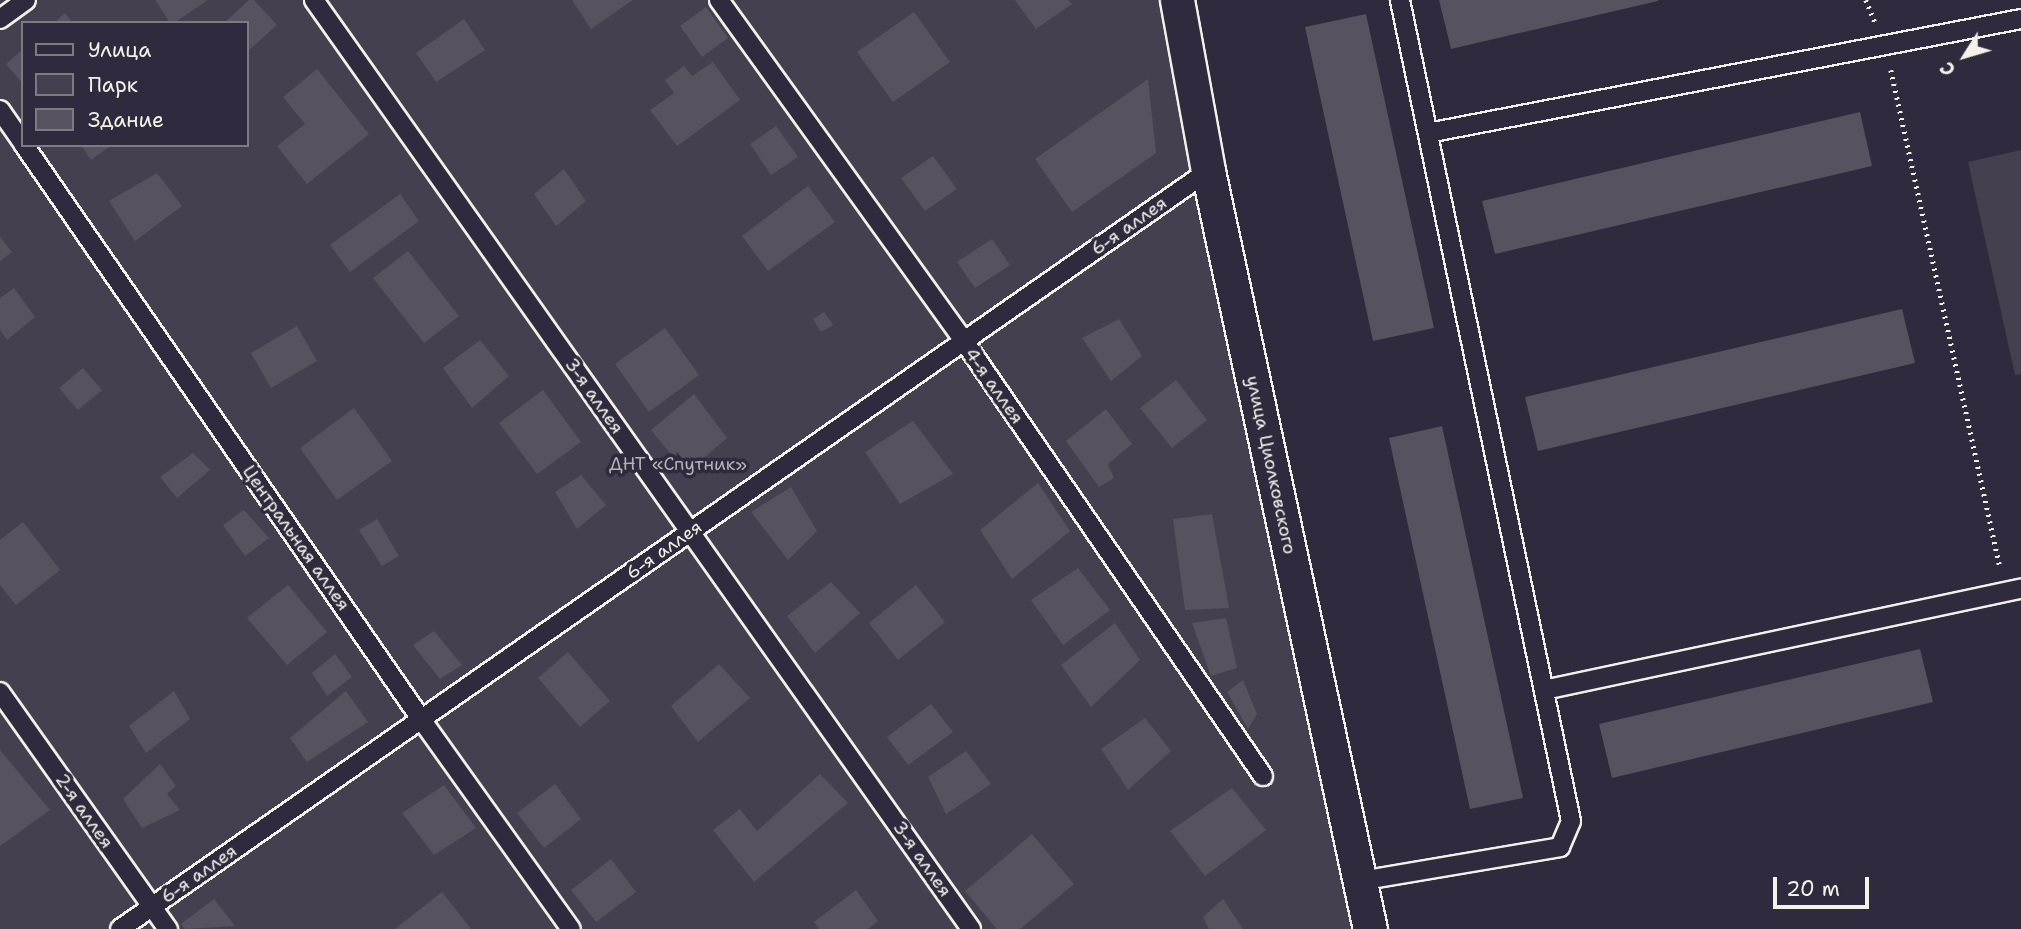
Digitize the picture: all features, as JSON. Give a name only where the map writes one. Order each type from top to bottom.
[{"type":"street","name":"улица Циолковского","points":[[1177,0],[1208,171],[1370,929]]},
{"type":"lane","points":[[0,19],[26,0]]},
{"type":"lane","name":"3-я аллея","points":[[314,0],[971,929]]},
{"type":"lane","name":"4-я аллея","points":[[719,0],[964,341],[1263,776]]},
{"type":"lane","points":[[1360,881],[1560,847],[1571,821],[1400,0]]},
{"type":"lane","points":[[1428,133],[2021,19]]},
{"type":"lane","name":"Центральная аллея","points":[[0,110],[21,140]]},
{"type":"lane","name":"Центральная аллея","points":[[26,147],[421,719],[571,929]]},
{"type":"lane","name":"6-я аллея","points":[[120,929],[1208,171]]},
{"type":"lane","points":[[1544,690],[2013,591]]},
{"type":"lane","name":"2-я аллея","points":[[0,692],[168,929]]},
{"type":"path","points":[[1866,0],[1885,45],[2013,591]]},
{"type":"green space","name":"ДНТ «Спутник»","points":[[0,0],[1165,0],[1356,929],[0,929]]},
{"type":"green space","points":[[2021,150],[2021,374],[2015,375],[1968,162]]},
{"type":"building","points":[[155,0],[208,0],[177,21],[169,21]]},
{"type":"building","points":[[249,0],[254,0],[277,25],[248,51],[248,21],[226,21]]},
{"type":"building","points":[[572,0],[633,0],[591,29]]},
{"type":"building","points":[[1015,0],[1068,0],[1072,4],[1036,29]]},
{"type":"building","points":[[1439,0],[1658,0],[1658,1],[1451,49]]},
{"type":"building","points":[[706,7],[728,38],[702,57],[680,26]]},
{"type":"building","points":[[914,12],[950,62],[893,102],[857,52]]},
{"type":"building","points":[[65,13],[71,21],[56,21]]},
{"type":"building","points":[[1366,14],[1434,328],[1373,341],[1305,27]]},
{"type":"building","points":[[464,19],[485,50],[436,82],[416,53]]},
{"type":"building","points":[[21,51],[21,82],[6,64]]},
{"type":"building","points":[[713,62],[740,100],[677,146],[650,110],[674,93],[665,80],[684,66],[692,76]]},
{"type":"building","points":[[317,69],[369,134],[307,184],[277,146],[305,124],[283,97]]},
{"type":"building","points":[[1148,79],[1156,153],[1072,212],[1035,159]]},
{"type":"building","points":[[1860,112],[1872,166],[1495,254],[1482,201]]},
{"type":"building","points":[[776,126],[798,157],[771,175],[750,144]]},
{"type":"building","points":[[82,147],[109,147],[91,160]]},
{"type":"building","points":[[933,156],[957,189],[925,211],[901,178]]},
{"type":"building","points":[[564,169],[586,201],[556,226],[534,194]]},
{"type":"building","points":[[157,173],[182,206],[135,241],[109,201]]},
{"type":"building","points":[[808,186],[835,222],[768,271],[742,236]]},
{"type":"building","points":[[400,194],[419,221],[350,272],[330,245]]},
{"type":"building","points":[[0,237],[12,252],[0,261]]},
{"type":"building","points":[[992,239],[1010,265],[975,288],[957,262]]},
{"type":"building","points":[[408,251],[459,316],[424,343],[373,278]]},
{"type":"building","points":[[14,288],[35,317],[7,340],[0,330],[0,298]]},
{"type":"building","points":[[1902,309],[1915,363],[1538,451],[1525,397]]},
{"type":"building","points":[[824,312],[833,325],[821,332],[813,319]]},
{"type":"building","points":[[1119,319],[1142,356],[1111,381],[1082,338]]},
{"type":"building","points":[[297,326],[317,361],[271,388],[251,353]]},
{"type":"building","points":[[665,328],[699,375],[649,412],[615,364]]},
{"type":"building","points":[[480,340],[509,376],[472,408],[443,368]]},
{"type":"building","points":[[83,368],[102,390],[78,410],[59,388]]},
{"type":"building","points":[[1176,380],[1207,420],[1172,448],[1140,408]]},
{"type":"building","points":[[543,390],[581,442],[537,474],[499,423]]},
{"type":"building","points":[[694,394],[727,438],[686,473],[651,430]]},
{"type":"building","points":[[354,408],[392,461],[337,500],[300,448]]},
{"type":"building","points":[[1106,409],[1132,444],[1108,464],[1114,478],[1099,487],[1066,441]]},
{"type":"building","points":[[913,421],[953,474],[900,504],[865,452]]},
{"type":"building","points":[[1442,426],[1523,798],[1470,809],[1389,438]]},
{"type":"building","points":[[193,453],[210,470],[177,498],[160,477]]},
{"type":"building","points":[[581,475],[606,505],[577,529],[555,492]]},
{"type":"building","points":[[1038,483],[1070,531],[1012,579],[980,530]]},
{"type":"building","points":[[791,487],[817,531],[788,560],[751,512]]},
{"type":"building","points":[[244,510],[269,538],[245,556],[223,525]]},
{"type":"building","points":[[1212,514],[1229,608],[1185,610],[1173,519]]},
{"type":"building","points":[[377,519],[399,556],[382,566],[359,530]]},
{"type":"building","points":[[23,522],[60,570],[16,605],[0,585],[0,540]]},
{"type":"building","points":[[1078,568],[1110,610],[1063,645],[1031,600]]},
{"type":"building","points":[[831,582],[860,613],[815,653],[787,616]]},
{"type":"building","points":[[288,585],[327,632],[287,665],[247,618]]},
{"type":"building","points":[[916,585],[945,622],[898,660],[869,623]]},
{"type":"building","points":[[1226,618],[1237,668],[1211,676],[1192,623]]},
{"type":"building","points":[[1115,623],[1140,660],[1091,707],[1061,665]]},
{"type":"building","points":[[434,631],[462,665],[440,679],[413,645]]},
{"type":"building","points":[[1920,649],[1933,702],[1612,778],[1599,724]]},
{"type":"building","points":[[568,652],[610,701],[580,727],[538,678]]},
{"type":"building","points":[[335,654],[352,677],[327,696],[312,673]]},
{"type":"building","points":[[719,664],[750,698],[698,742],[671,706]]},
{"type":"building","points":[[1243,680],[1257,714],[1248,729],[1227,692]]},
{"type":"building","points":[[174,691],[190,719],[146,753],[129,726]]},
{"type":"building","points":[[346,691],[368,722],[307,762],[290,738]]},
{"type":"building","points":[[931,704],[953,732],[908,765],[887,737]]},
{"type":"building","points":[[1145,718],[1171,751],[1128,790],[1101,749]]},
{"type":"building","points":[[0,750],[50,810],[0,846]]},
{"type":"building","points":[[966,751],[991,784],[946,814],[928,777]]},
{"type":"building","points":[[160,764],[176,786],[167,794],[180,810],[142,828],[123,799]]},
{"type":"building","points":[[820,774],[848,803],[754,882],[713,830],[740,809],[757,831]]},
{"type":"building","points":[[555,784],[581,819],[544,848],[517,813]]},
{"type":"building","points":[[444,785],[476,828],[434,855],[402,813]]},
{"type":"building","points":[[1232,788],[1266,830],[1205,876],[1170,831]]},
{"type":"building","points":[[1032,834],[1074,884],[1020,929],[997,929],[965,891]]},
{"type":"building","points":[[611,859],[636,892],[596,922],[571,890]]},
{"type":"building","points":[[856,890],[878,921],[868,929],[819,929],[814,922]]},
{"type":"building","points":[[442,892],[471,929],[395,929]]},
{"type":"building","points":[[214,899],[235,926],[185,929],[181,924]]},
{"type":"building","points":[[1223,899],[1243,929],[1209,929],[1203,917]]}]
